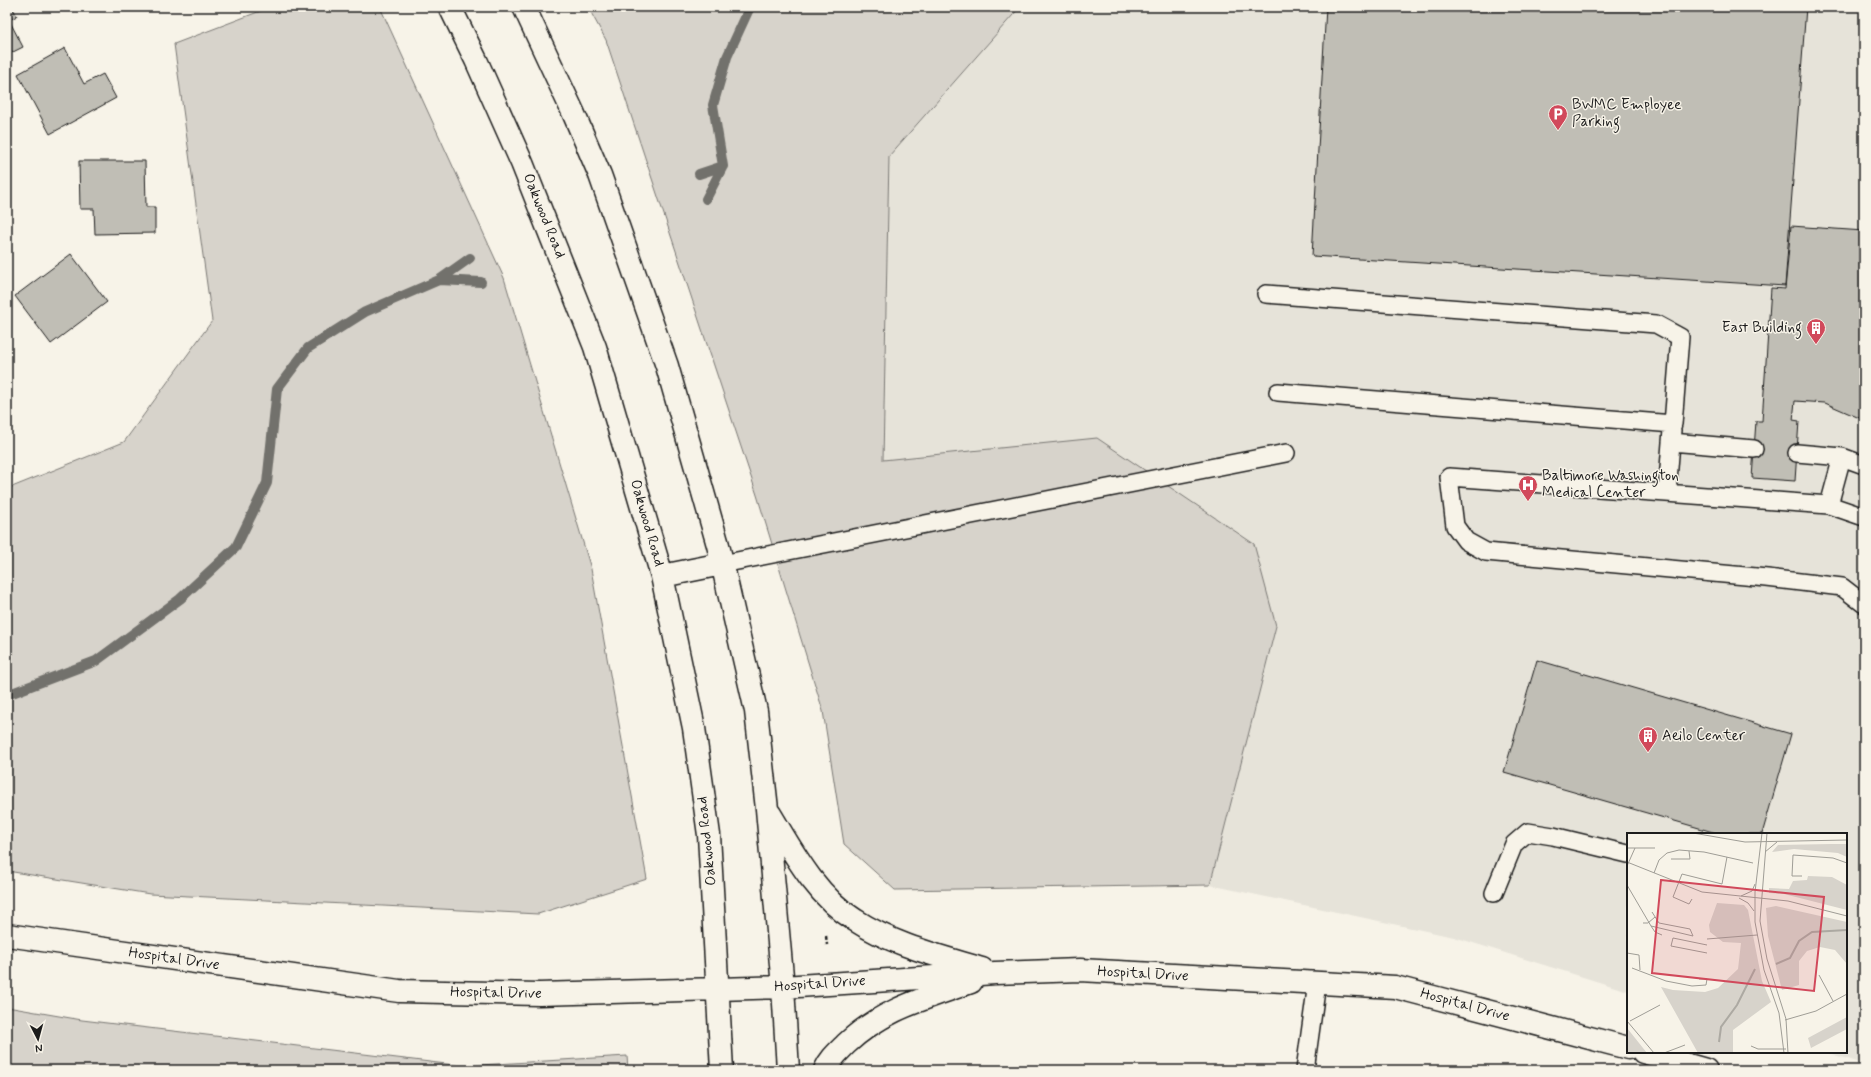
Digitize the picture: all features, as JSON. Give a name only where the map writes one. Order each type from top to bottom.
[{"type":"street","name":"Oakwood Road","points":[[450,7],[476,60],[522,162],[590,332],[620,426],[662,576],[695,736],[708,835],[719,989],[722,1070]]},
{"type":"street","points":[[524,7],[573,112],[600,175],[667,366],[722,564],[756,711],[767,809],[783,987],[788,1070]]},
{"type":"street","points":[[662,576],[722,564]]},
{"type":"street","points":[[767,809],[799,862],[827,897],[855,920],[904,945],[995,973]]},
{"type":"street","name":"Hospital Drive","points":[[7,935],[399,991],[539,994],[719,989],[783,987],[995,973],[1080,970],[1395,987],[1627,1048]]},
{"type":"street","points":[[825,1070],[830,1060],[859,1032],[892,1011],[995,973]]},
{"type":"street","points":[[1647,1053],[1706,1070]]},
{"type":"lane","points":[[1266,294],[1656,324],[1680,337],[1672,424],[1668,493]]},
{"type":"lane","points":[[1278,392],[1672,424]]},
{"type":"lane","points":[[1671,442],[1754,449]]},
{"type":"lane","points":[[722,564],[1286,453]]},
{"type":"lane","points":[[1797,453],[1842,456],[1864,465]]},
{"type":"lane","points":[[1829,505],[1842,456]]},
{"type":"lane","points":[[1864,517],[1829,505],[1449,476],[1455,526],[1466,540],[1486,552],[1767,578],[1842,587],[1864,604]]},
{"type":"lane","points":[[1494,893],[1514,844],[1528,832],[1553,836],[1627,854]]},
{"type":"lane","points":[[1305,1070],[1317,983]]},
{"type":"shaded area","points":[[271,7],[380,7],[504,278],[591,569],[647,879],[538,914],[150,894],[7,871],[7,489],[124,442],[212,321],[174,44]]},
{"type":"shaded area","points":[[588,7],[1020,7],[889,156],[883,460],[1097,438],[1254,544],[1276,626],[1210,885],[895,890],[844,844],[823,711],[757,495],[606,40]]},
{"type":"shaded area","name":"Baltimore Washington Medical Center","points":[[1020,7],[1864,7],[1864,1064],[1828,1053],[1847,1053],[1847,833],[1627,833],[1627,991],[1454,937],[1210,885],[1276,626],[883,461],[889,156]]},
{"type":"shaded area","points":[[7,1007],[82,1020],[463,1066],[627,1056],[628,1070],[7,1070]]},
{"type":"building","points":[[7,7],[12,7],[17,16],[9,20],[23,47],[7,55]]},
{"type":"building","name":"BWMC Employee Parking","points":[[1326,7],[1806,7],[1785,286],[1312,256]]},
{"type":"building","points":[[65,48],[84,84],[103,74],[116,98],[50,134],[18,74]]},
{"type":"building","points":[[79,161],[145,161],[146,207],[155,207],[155,233],[95,234],[94,209],[80,209]]},
{"type":"building","name":"East Building","points":[[1791,226],[1864,231],[1864,420],[1825,403],[1795,401],[1793,420],[1799,421],[1795,481],[1752,478],[1756,421],[1762,421],[1771,288],[1785,289]]},
{"type":"building","points":[[71,254],[107,302],[51,344],[15,296]]},
{"type":"building","name":"Aeilo Center","points":[[1537,660],[1791,734],[1762,833],[1717,833],[1504,772]]},
{"type":"waterway","points":[[699,174],[723,166],[713,105],[727,57],[750,7]]},
{"type":"waterway","points":[[706,199],[723,166]]},
{"type":"waterway","points":[[7,695],[96,661],[180,599],[236,547],[267,483],[277,389],[308,348],[365,312],[439,280],[470,258]]},
{"type":"waterway","points":[[439,280],[481,282]]},
{"type":"place","name":"BWMC Employee Parking","points":[[1558,131]]},
{"type":"place","name":"East Building","points":[[1816,345]]},
{"type":"place","name":"Baltimore Washington Medical Center","points":[[1528,502]]},
{"type":"place","name":"Aeilo Center","points":[[1648,753]]}]
